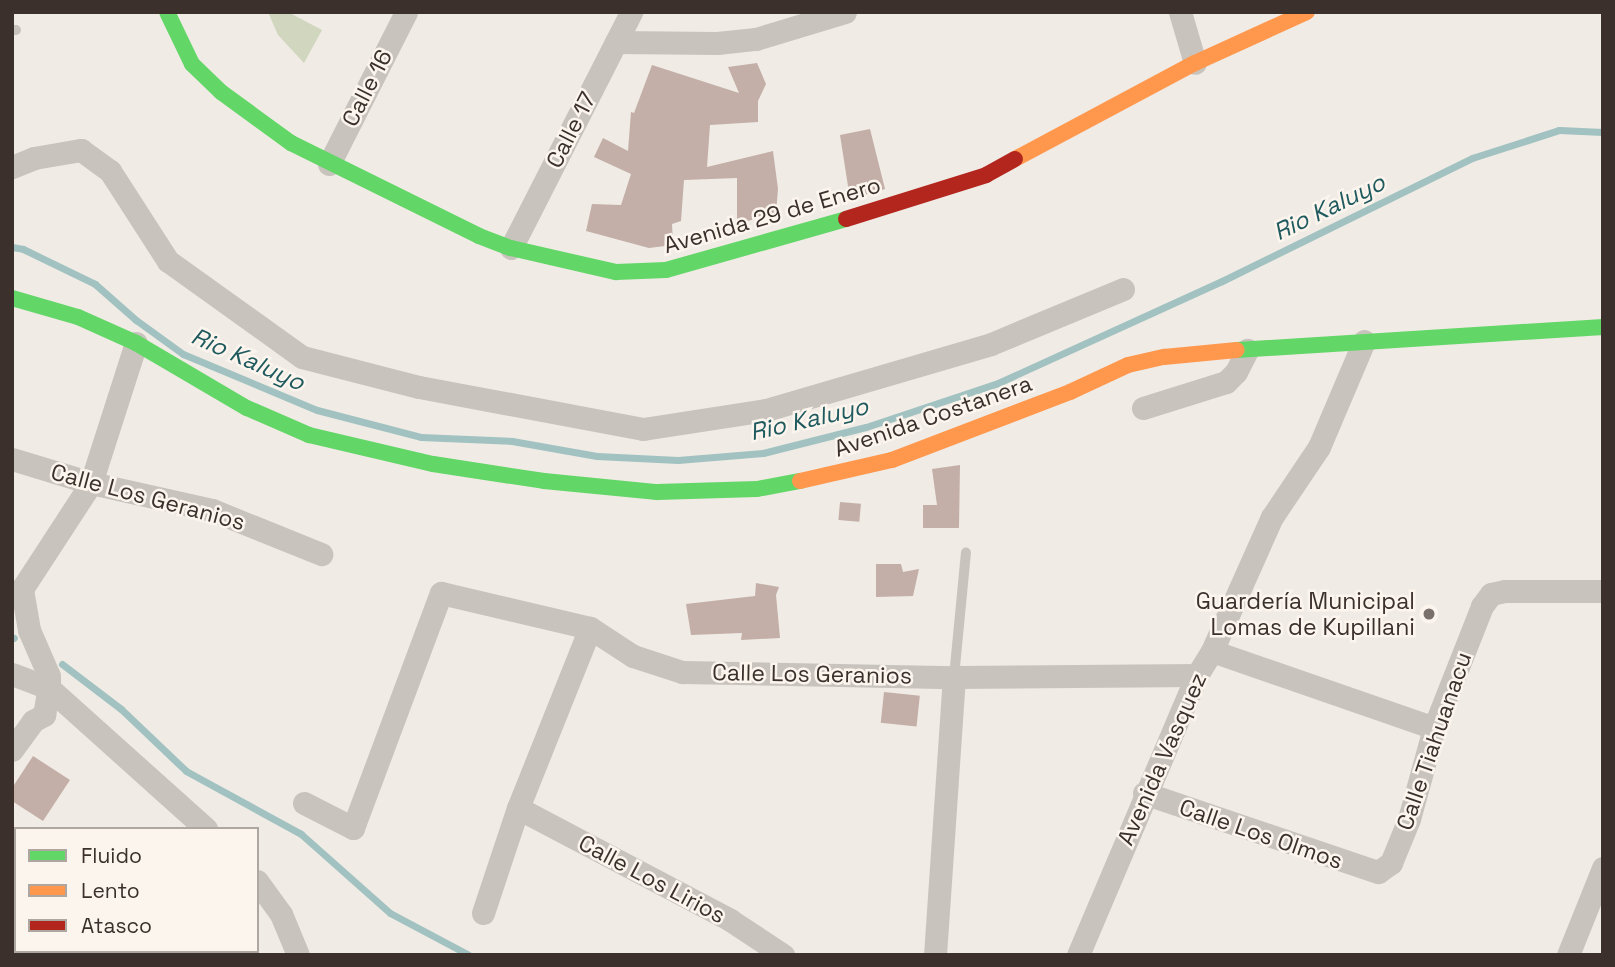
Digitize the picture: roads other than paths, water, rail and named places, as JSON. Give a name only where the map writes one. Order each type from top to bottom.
[{"type":"main road","name":"Avenida 29 de Enero","points":[[167,12],[192,64],[221,92],[291,143],[479,236],[511,248],[616,272],[666,270],[909,201],[986,174],[1195,63],[1307,12]]},
{"type":"main road","name":"Avenida Costanera","points":[[12,298],[78,317],[136,343],[247,408],[309,435],[433,464],[544,481],[657,492],[757,489],[853,471],[892,460],[1070,392],[1128,366],[1164,357],[1364,341],[1603,327]]},
{"type":"street","name":"Calle 16","points":[[329,164],[406,12]]},
{"type":"street","name":"Calle 17","points":[[511,248],[632,12]]},
{"type":"street","points":[[617,42],[717,43],[756,39],[845,12]]},
{"type":"street","points":[[1180,12],[1195,63]]},
{"type":"street","points":[[12,167],[34,158],[81,150],[110,171],[168,261],[302,357],[419,387],[643,429],[766,410],[991,344],[1123,289]]},
{"type":"street","name":"Avenida Vasquez","points":[[1078,955],[1144,793],[1197,675],[1212,651],[1272,517],[1319,447],[1364,341]]},
{"type":"street","points":[[136,343],[91,483],[22,589],[29,630],[49,682],[204,827]]},
{"type":"street","points":[[1143,408],[1226,382],[1236,372],[1247,350]]},
{"type":"street","name":"Calle Los Geranios","points":[[12,459],[91,483],[212,510],[321,554]]},
{"type":"street","name":"Calle Tiahuanacu","points":[[1378,872],[1391,863],[1409,818],[1434,728],[1482,606],[1491,594],[1504,591],[1603,591]]},
{"type":"street","name":"Calle Los Geranios","points":[[304,803],[353,828],[441,593],[590,628],[633,656],[682,671],[954,677],[1197,675]]},
{"type":"street","points":[[483,913],[518,808],[590,628]]},
{"type":"street","points":[[1212,651],[1434,728]]},
{"type":"street","points":[[12,674],[49,682]]},
{"type":"street","points":[[936,955],[954,677]]},
{"type":"street","points":[[12,750],[33,721],[44,715],[49,682]]},
{"type":"street","name":"Calle Los Olmos","points":[[1144,793],[1378,872]]},
{"type":"street","name":"Calle Los Lirios","points":[[518,808],[730,920],[783,955]]},
{"type":"street","points":[[1568,955],[1603,868]]},
{"type":"street","points":[[259,884],[281,914],[298,955]]},
{"type":"lane","points":[[954,677],[966,553]]},
{"type":"waterway","name":"Rio Kaluyo","points":[[12,247],[23,249],[95,284],[136,320],[183,354],[317,410],[421,437],[512,441],[597,456],[678,460],[763,453],[866,427],[998,383],[1222,281],[1472,158],[1559,130],[1603,132]]},
{"type":"waterway","points":[[62,664],[121,709],[186,771],[301,834],[390,913],[469,955]]},
{"type":"place","name":"Guardería Municipal Lomas de Kupillani","points":[[1429,614]]}]
